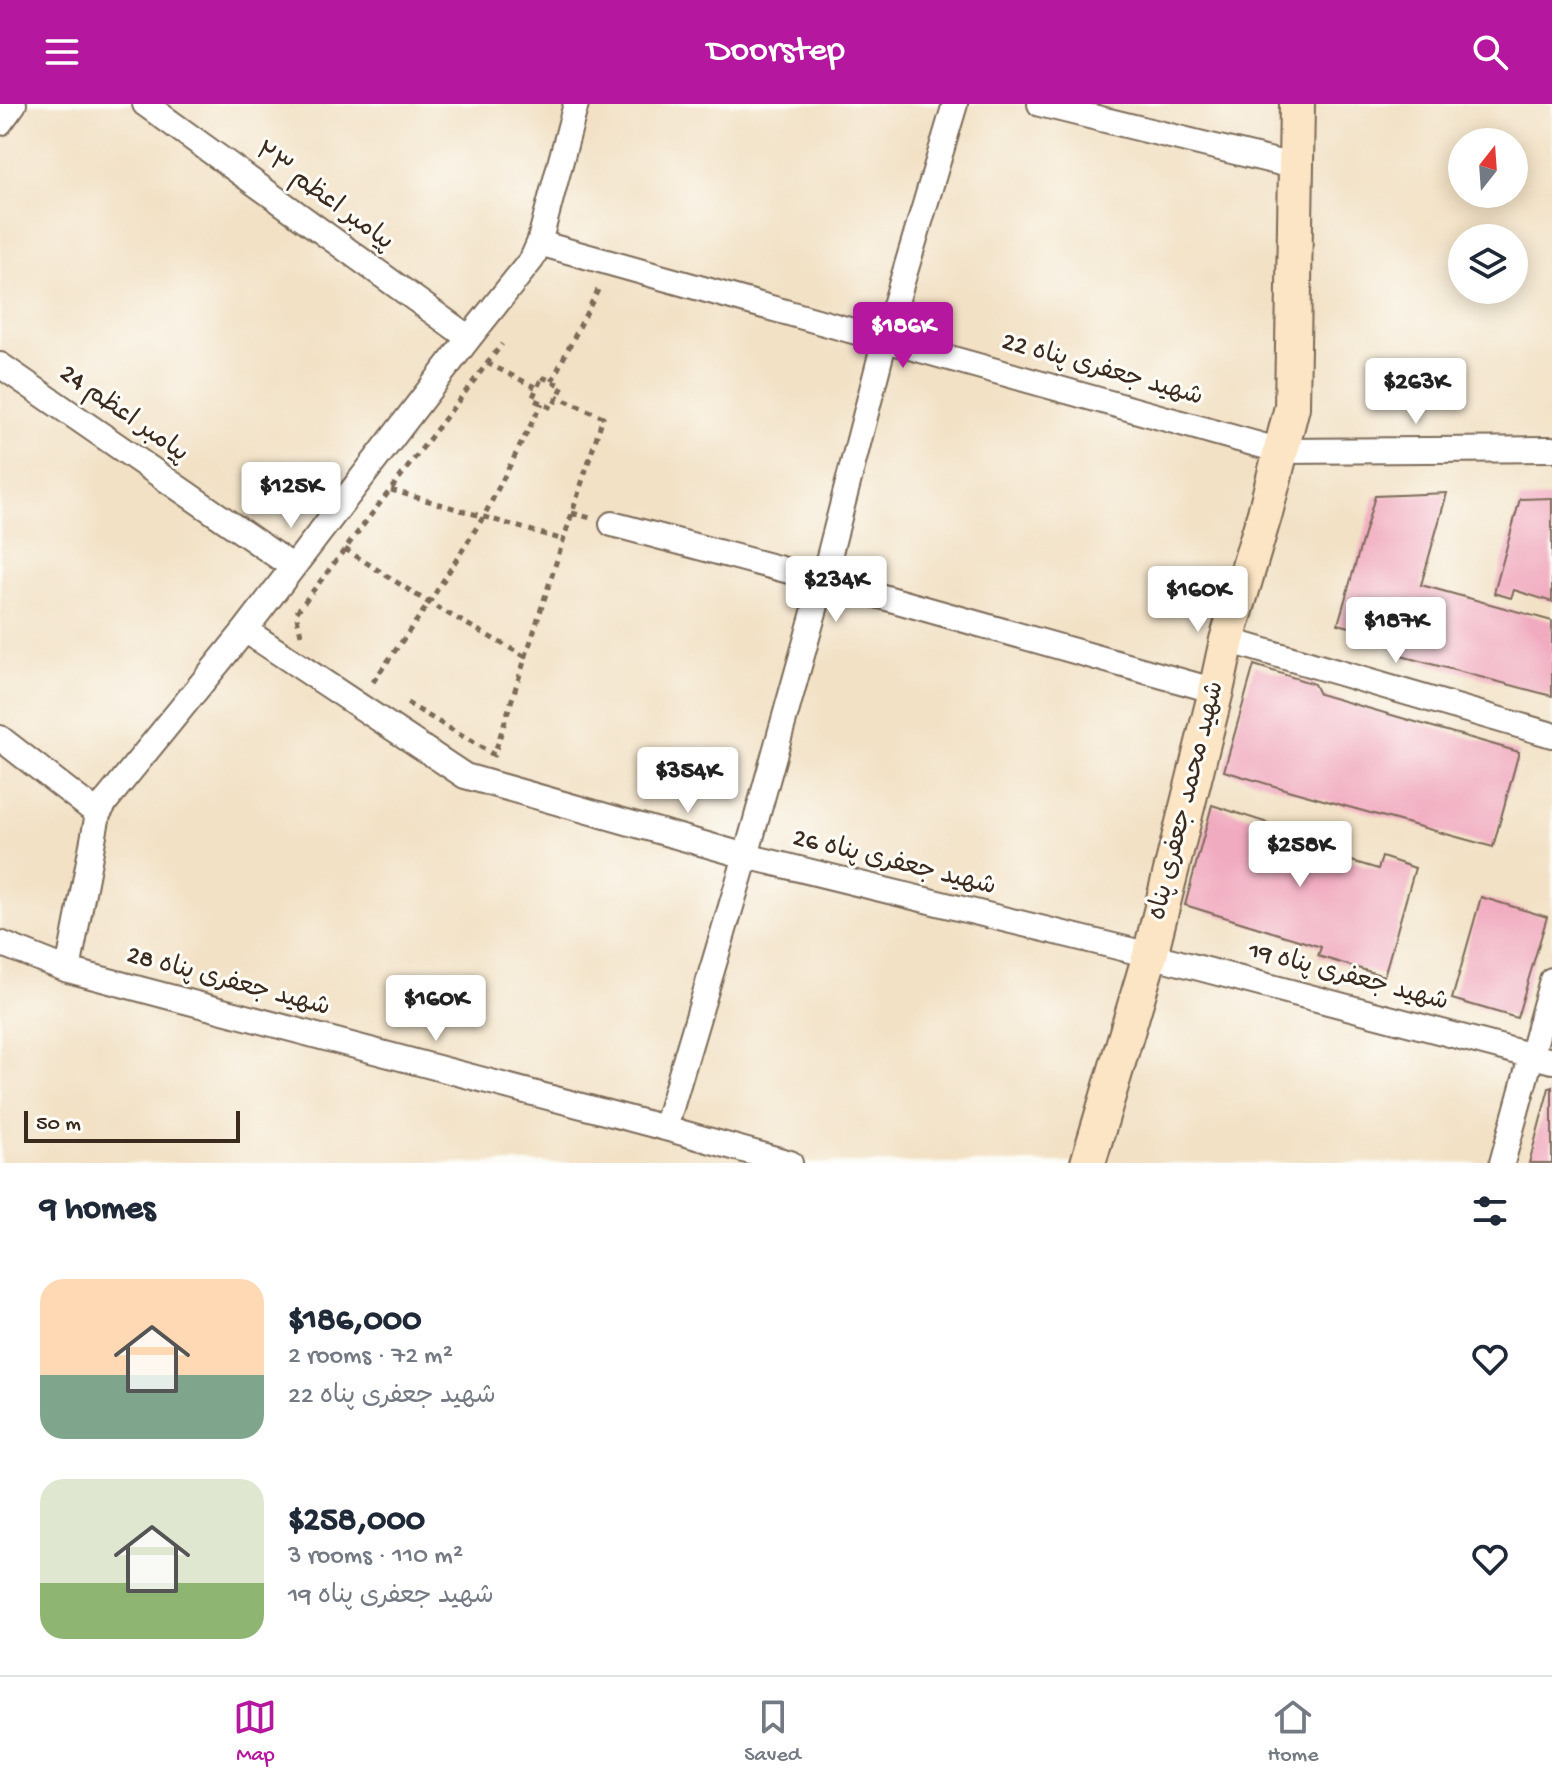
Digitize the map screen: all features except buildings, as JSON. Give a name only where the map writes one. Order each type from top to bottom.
[{"type":"street","points":[[0,123],[14,104]]},
{"type":"street","name":"پیامبر اعظم ۲۳","points":[[145,104],[469,338]]},
{"type":"street","points":[[68,970],[98,814],[245,630],[532,259],[576,104]]},
{"type":"street","points":[[665,1128],[746,856],[823,580],[885,339],[955,104]]},
{"type":"street","points":[[1040,104],[1297,167]]},
{"type":"street","name":"شهید محمد جعفری پناه","points":[[1088,1163],[1150,955],[1227,640],[1265,513],[1292,407],[1297,104]]},
{"type":"street","name":"شهید جعفری پناه 22","points":[[539,243],[1281,451],[1552,449]]},
{"type":"street","name":"پیامبر اعظم 24","points":[[0,365],[293,567]]},
{"type":"street","points":[[612,524],[1216,691]]},
{"type":"street","name":"شهید جعفری پناه 26","points":[[245,630],[465,776],[746,856],[1150,955]]},
{"type":"street","points":[[1227,640],[1552,735]]},
{"type":"street","points":[[0,738],[98,814]]},
{"type":"street","name":"شهید جعفری پناه 28","points":[[0,943],[68,970],[790,1163]]},
{"type":"street","name":"شهید جعفری پناه 19","points":[[1150,955],[1542,1058]]},
{"type":"street","points":[[1502,1163],[1542,1058],[1552,980]]},
{"type":"path","points":[[552,381],[602,282]]},
{"type":"path","points":[[302,640],[296,613],[505,339]]},
{"type":"path","points":[[487,363],[537,388]]},
{"type":"path","points":[[542,377],[563,386],[552,408],[532,399],[537,388],[542,377]]},
{"type":"path","points":[[400,699],[494,755],[603,417],[557,397]]},
{"type":"path","points":[[361,675],[373,682],[429,603],[484,516],[542,403]]},
{"type":"path","points":[[391,490],[564,540]]},
{"type":"path","points":[[345,549],[429,603],[526,657]]}]
